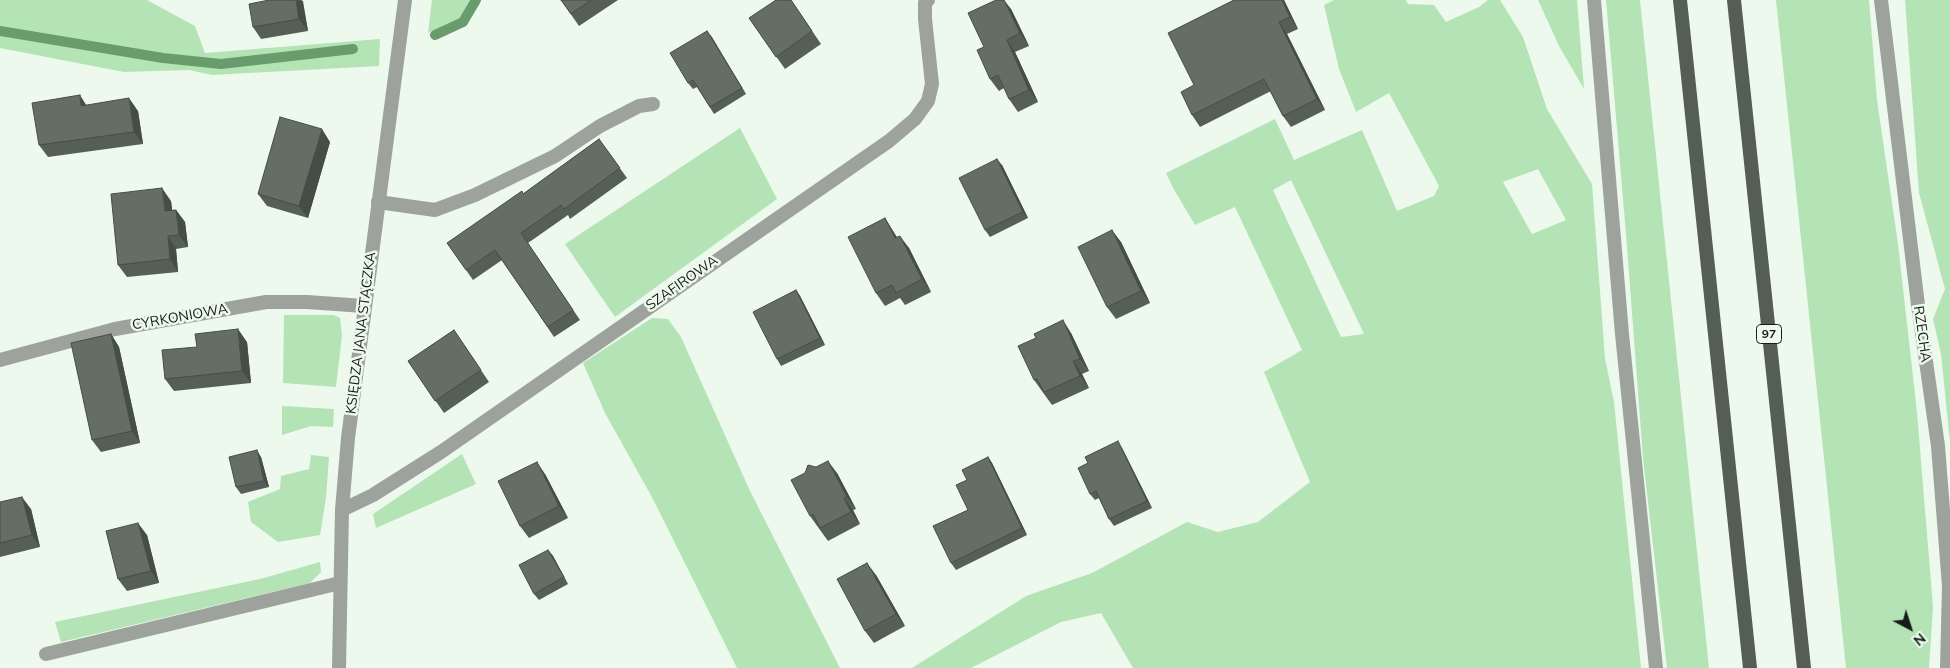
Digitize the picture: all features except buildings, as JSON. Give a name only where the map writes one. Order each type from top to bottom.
[{"type":"main road","points":[[1680,0],[1750,668]]},
{"type":"main road","name":"97","points":[[1734,0],[1804,668]]},
{"type":"street","name":"KSIĘDZA JANA STĄCZKA","points":[[339,668],[342,510],[351,409],[405,0]]},
{"type":"street","name":"SZAFIROWA","points":[[342,510],[373,495],[441,452],[889,140],[915,119],[928,101],[932,84],[925,19],[925,3],[928,0]]},
{"type":"street","points":[[1594,0],[1622,334],[1656,668]]},
{"type":"street","name":"RZECHA","points":[[1881,0],[1918,305],[1938,446],[1949,586],[1947,668]]},
{"type":"street","points":[[378,202],[435,210],[475,195],[555,156],[600,126],[639,106],[653,104]]},
{"type":"street","name":"CYRKONIOWA","points":[[0,360],[115,329],[266,302],[307,302],[364,306]]},
{"type":"street","points":[[46,654],[340,583]]},
{"type":"green space","points":[[0,0],[147,0],[195,26],[205,53],[380,39],[379,66],[212,75],[189,70],[124,72],[0,48]]},
{"type":"green space","points":[[432,0],[473,0],[463,17],[428,33]]},
{"type":"green space","points":[[1334,0],[1406,0],[1408,4],[1434,5],[1446,22],[1479,7],[1488,0],[1500,0],[1523,37],[1547,109],[1592,184],[1605,358],[1614,402],[1641,668],[1133,668],[1101,613],[1061,622],[971,668],[912,668],[1026,596],[1092,573],[1187,522],[1218,532],[1258,522],[1310,482],[1264,372],[1302,350],[1235,207],[1195,225],[1166,173],[1275,119],[1294,160],[1362,130],[1397,211],[1434,196],[1439,186],[1389,93],[1356,112],[1339,69],[1324,5]],"holes":[[[1538,169],[1566,220],[1532,234],[1503,182]],[[1291,180],[1364,334],[1341,337],[1273,190]]]},
{"type":"green space","points":[[1538,0],[1577,0],[1584,89],[1559,46]]},
{"type":"green space","points":[[1606,0],[1640,0],[1709,668],[1667,668],[1643,458]]},
{"type":"green space","points":[[1776,0],[1869,0],[1877,100],[1898,244],[1917,412],[1933,607],[1929,668],[1846,668]]},
{"type":"green space","points":[[1905,0],[1950,0],[1950,442],[1941,354],[1933,319],[1945,289],[1919,193]]},
{"type":"green space","points":[[740,128],[777,199],[615,317],[565,244]]},
{"type":"green space","points":[[284,315],[334,315],[340,318],[342,335],[336,387],[283,383]]},
{"type":"green space","points":[[652,318],[668,319],[681,337],[750,491],[840,668],[737,668],[653,499],[605,413],[583,363]]},
{"type":"green space","points":[[282,406],[334,409],[333,427],[311,426],[282,435]]},
{"type":"green space","points":[[462,454],[476,484],[376,528],[373,514]]},
{"type":"green space","points":[[311,455],[329,457],[326,498],[320,535],[278,542],[251,522],[248,502],[280,489],[281,476],[309,469]]},
{"type":"green space","points":[[320,562],[321,572],[310,583],[61,642],[55,622],[260,579]]},
{"type":"waterway","points":[[435,35],[463,22],[476,0]]},
{"type":"waterway","points":[[0,31],[163,58],[221,64],[353,49]]}]
